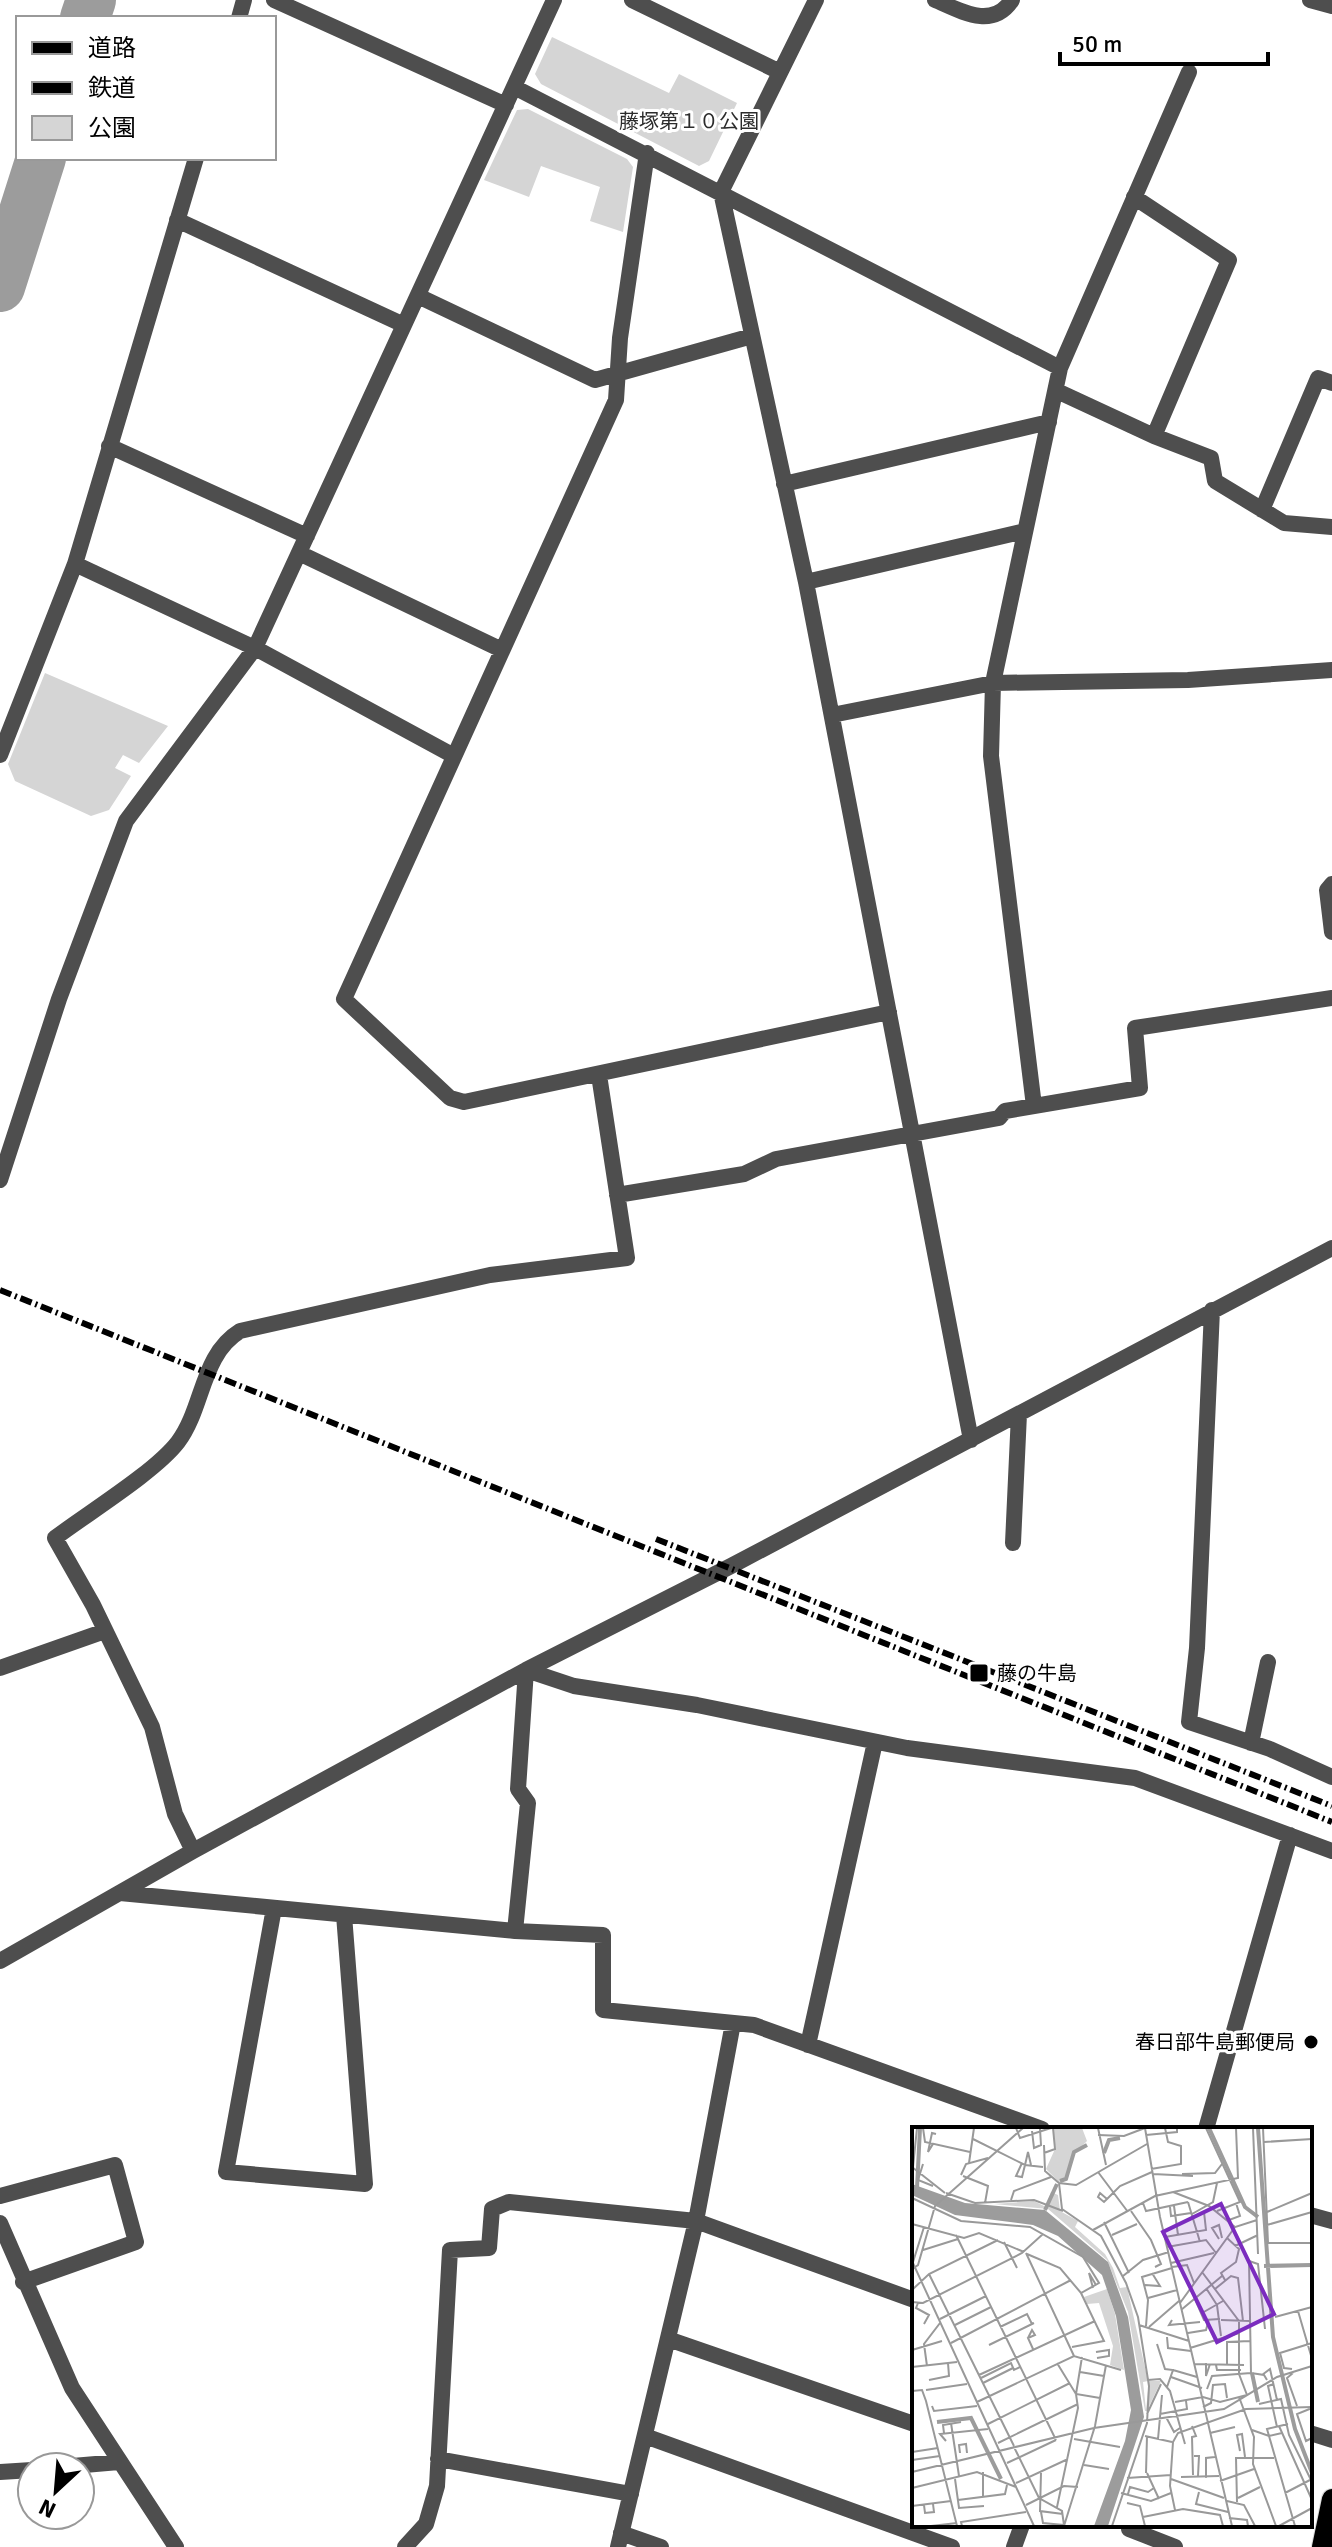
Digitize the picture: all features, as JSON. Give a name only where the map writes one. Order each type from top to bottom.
[{"type":"main road","points":[[1322,2547],[1332,2499]]},
{"type":"street","points":[[274,0],[506,105]]},
{"type":"street","points":[[0,1180],[59,999],[126,821],[255,648],[554,0]]},
{"type":"street","points":[[632,0],[780,72]]},
{"type":"street","points":[[816,0],[721,192],[806,582],[971,1440]]},
{"type":"street","points":[[935,0],[978,17],[994,16],[1012,0]]},
{"type":"street","points":[[1310,0],[1332,6]]},
{"type":"street","points":[[1034,1106],[991,756],[993,683],[1060,368],[1189,72]]},
{"type":"street","points":[[514,87],[1060,368]]},
{"type":"street","points":[[647,153],[616,400],[344,999],[450,1098],[464,1102],[889,1012]]},
{"type":"street","points":[[0,755],[75,564],[195,160]]},
{"type":"street","points":[[1134,197],[1229,260],[1154,436]]},
{"type":"street","points":[[177,220],[404,325]]},
{"type":"street","points":[[418,296],[595,380],[752,336]]},
{"type":"street","points":[[1262,510],[1318,378],[1332,383]]},
{"type":"street","points":[[1057,391],[1154,436],[1211,458],[1215,481],[1284,523],[1332,527]]},
{"type":"street","points":[[784,484],[1049,422]]},
{"type":"street","points":[[109,446],[307,536]]},
{"type":"street","points":[[806,582],[1025,531]]},
{"type":"street","points":[[299,553],[502,650]]},
{"type":"street","points":[[75,564],[255,648],[454,756]]},
{"type":"street","points":[[832,715],[993,683],[1188,680],[1332,670]]},
{"type":"street","points":[[1332,884],[1327,890],[1332,932]]},
{"type":"street","points":[[617,1195],[744,1174],[776,1159],[999,1118],[1005,1111],[1140,1088],[1135,1028],[1332,998]]},
{"type":"street","points":[[193,1851],[175,1814],[152,1727],[55,1538],[169,1454],[189,1425],[215,1352],[225,1340],[240,1331],[490,1275],[627,1258],[599,1075]]},
{"type":"street","points":[[0,1961],[193,1851],[526,1670],[971,1440],[1332,1248]]},
{"type":"street","points":[[1212,1310],[1197,1648],[1189,1722],[1251,1743],[1332,1777]]},
{"type":"street","points":[[1013,1543],[1019,1414]]},
{"type":"street","points":[[0,1668],[105,1631]]},
{"type":"street","points":[[1251,1743],[1268,1662]]},
{"type":"street","points":[[526,1670],[574,1686],[697,1705],[875,1742],[1135,1778],[1332,1851]]},
{"type":"street","points":[[515,1931],[528,1803],[518,1789],[526,1670]]},
{"type":"street","points":[[808,2045],[875,1742]]},
{"type":"street","points":[[1207,2127],[1290,1835]]},
{"type":"street","points":[[120,1893],[515,1931],[603,1935],[603,2010],[754,2025],[1036,2127]]},
{"type":"street","points":[[274,1908],[226,2172],[365,2184],[344,1915]]},
{"type":"street","points":[[661,2547],[620,2540],[696,2221],[733,2023]]},
{"type":"street","points":[[0,2196],[115,2165],[136,2242],[23,2282]]},
{"type":"street","points":[[405,2547],[426,2524],[437,2486],[450,2250],[489,2248],[492,2209],[509,2202],[696,2221],[912,2299]]},
{"type":"street","points":[[1312,2216],[1332,2221]]},
{"type":"street","points":[[0,2223],[23,2282],[72,2388],[176,2547]]},
{"type":"street","points":[[668,2339],[912,2423]]},
{"type":"street","points":[[1312,2434],[1332,2440]]},
{"type":"street","points":[[645,2436],[952,2547]]},
{"type":"street","points":[[438,2459],[631,2494]]},
{"type":"street","points":[[96,2464],[119,2462]]},
{"type":"street","points":[[1014,2547],[1021,2527]]},
{"type":"street","points":[[1130,2527],[1175,2547]]},
{"type":"green space","name":"藤塚第１０公園","points":[[552,37],[669,93],[679,74],[737,103],[709,161],[699,166],[541,84],[535,74]]},
{"type":"green space","points":[[528,109],[627,159],[633,167],[623,232],[590,221],[600,187],[541,166],[529,197],[484,180],[517,110]]},
{"type":"green space","points":[[45,673],[168,726],[139,763],[123,755],[115,768],[131,776],[109,810],[91,816],[15,781],[8,764]]},
{"type":"waterway","points":[[86,16],[91,0]]},
{"type":"waterway","points":[[0,287],[40,160]]},
{"type":"railway","points":[[0,1290],[1332,1822]]},
{"type":"railway","points":[[656,1539],[1332,1806]]},
{"type":"place","name":"藤の牛島","points":[[979,1673]]},
{"type":"place","name":"春日部牛島郵便局","points":[[1311,2042]]}]
